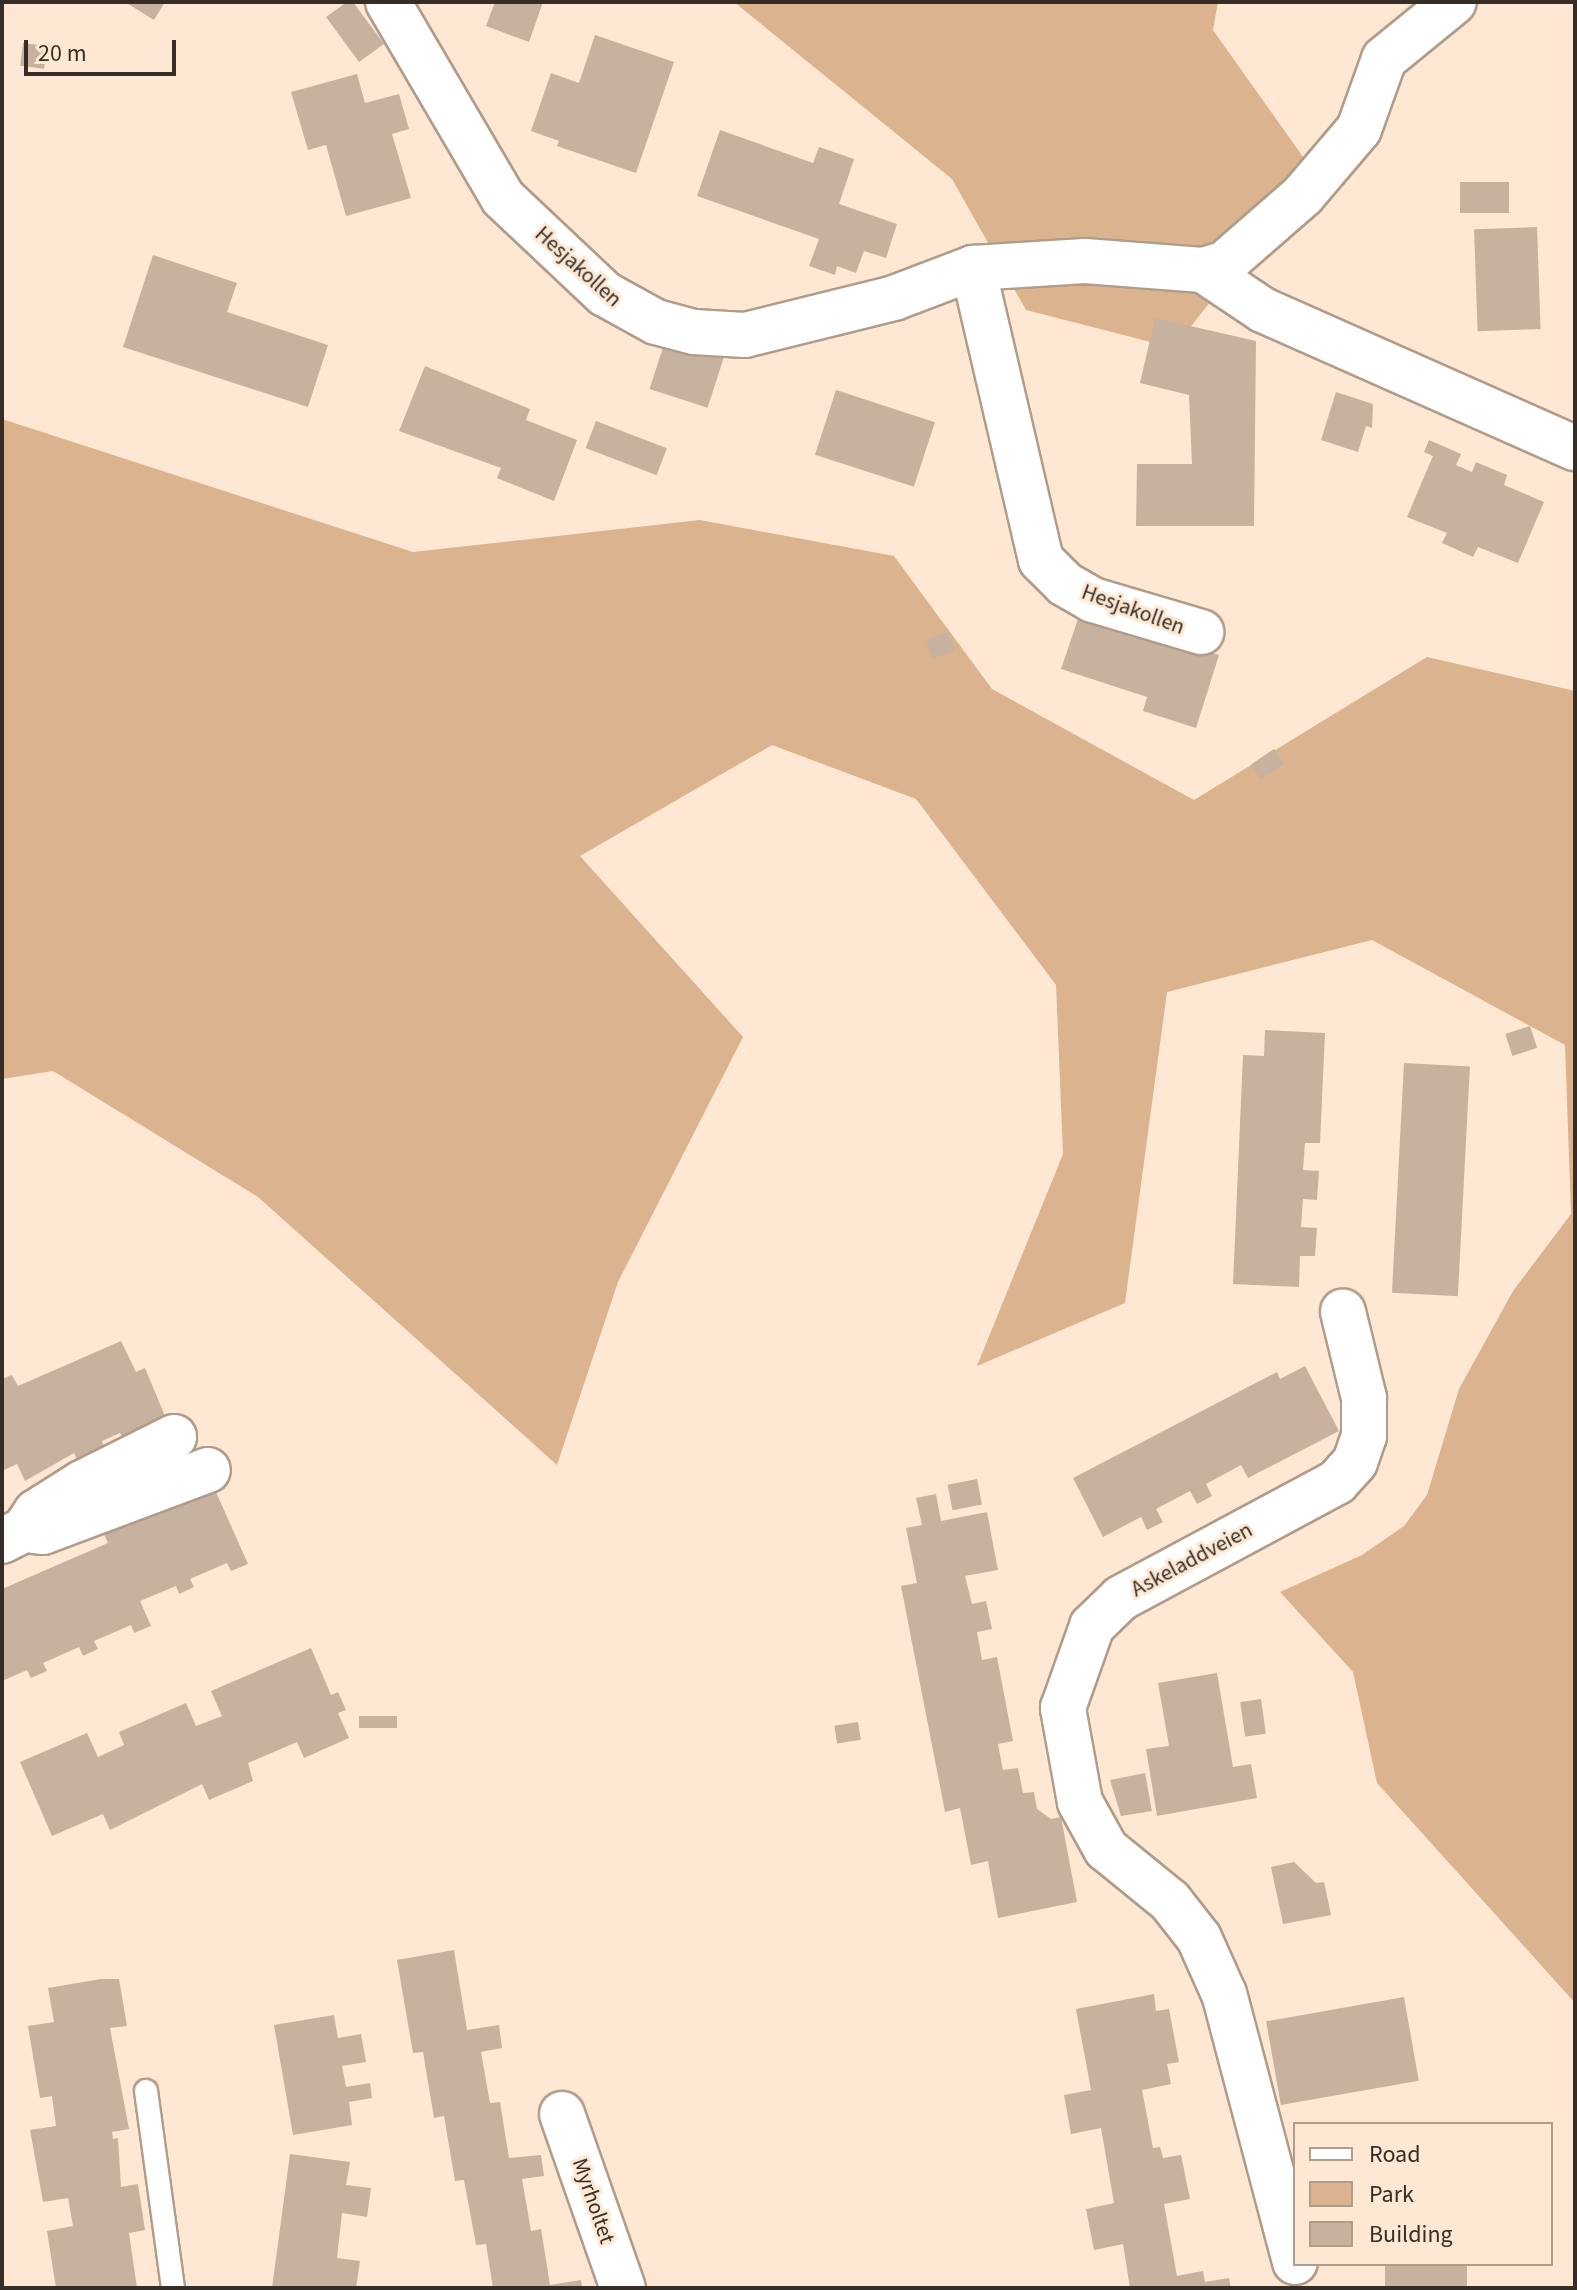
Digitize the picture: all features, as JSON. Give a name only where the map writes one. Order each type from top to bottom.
[{"type":"street","name":"Hesjakollen","points":[[388,2],[503,198],[625,309],[694,332],[745,335],[894,298],[973,268],[1085,261],[1203,270],[1263,310],[1575,448]]},
{"type":"street","points":[[1203,270],[1224,264],[1303,195],[1359,129],[1384,59],[1454,2]]},
{"type":"street","name":"Hesjakollen","points":[[973,268],[1041,560],[1065,584],[1093,600],[1201,632]]},
{"type":"street","name":"Askeladdveien","points":[[1293,2255],[1224,1994],[1199,1938],[1170,1901],[1106,1849],[1080,1802],[1063,1708],[1092,1626],[1121,1598],[1337,1482],[1355,1462],[1364,1436],[1364,1398],[1343,1312]]},
{"type":"street","points":[[13,1535],[36,1512],[174,1437]]},
{"type":"street","points":[[13,1535],[43,1532],[208,1470]]},
{"type":"street","name":"Myrholtet","points":[[562,2114],[623,2288]]},
{"type":"street","name":"Askeladdveien","points":[[1296,2266],[1302,2288]]},
{"type":"lane","points":[[146,2091],[173,2288]]},
{"type":"green space","points":[[734,2],[1218,2],[1213,30],[1313,171],[1174,348],[1026,310],[952,179]]},
{"type":"green space","points":[[2,419],[413,552],[700,520],[894,556],[992,689],[1194,800],[1427,657],[1575,691],[1575,2003],[1377,1783],[1353,1672],[1280,1592],[1362,1555],[1404,1526],[1427,1495],[1459,1389],[1513,1291],[1571,1214],[1565,1045],[1372,940],[1167,992],[1125,1303],[977,1366],[1063,1154],[1056,985],[916,799],[772,745],[580,856],[743,1037],[618,1282],[557,1465],[258,1197],[53,1071],[2,1079]]},
{"type":"building","points":[[125,2],[165,2],[154,20]]},
{"type":"building","points":[[347,2],[353,2],[384,44],[359,62],[326,17]]},
{"type":"building","points":[[495,2],[543,2],[529,42],[486,26]]},
{"type":"building","points":[[595,35],[674,62],[636,173],[557,146],[559,141],[531,131],[551,73],[579,83]]},
{"type":"building","points":[[23,43],[47,46],[44,69],[20,66]]},
{"type":"building","points":[[357,74],[365,103],[399,94],[409,129],[392,134],[411,198],[346,216],[326,145],[308,150],[291,92]]},
{"type":"building","points":[[720,130],[813,163],[819,147],[854,159],[839,204],[897,224],[886,258],[864,251],[856,273],[837,266],[835,275],[809,266],[819,239],[697,196]]},
{"type":"building","points":[[1460,182],[1509,182],[1509,213],[1460,213]]},
{"type":"building","points":[[1537,227],[1541,329],[1478,331],[1474,229]]},
{"type":"building","points":[[153,255],[237,283],[227,312],[328,345],[308,407],[123,347]]},
{"type":"building","points":[[1155,318],[1256,341],[1254,526],[1136,526],[1137,464],[1192,464],[1189,395],[1140,383]]},
{"type":"building","points":[[669,329],[727,348],[708,408],[650,389]]},
{"type":"building","points":[[425,366],[530,409],[526,420],[577,440],[554,501],[497,478],[501,468],[399,431]]},
{"type":"building","points":[[836,390],[935,422],[914,487],[815,455]]},
{"type":"building","points":[[1336,392],[1373,404],[1372,428],[1366,426],[1358,452],[1321,440]]},
{"type":"building","points":[[596,421],[667,448],[657,475],[586,448]]},
{"type":"building","points":[[1429,440],[1461,454],[1456,465],[1472,472],[1476,462],[1507,475],[1504,485],[1544,502],[1518,563],[1478,547],[1473,557],[1442,543],[1447,533],[1407,517],[1433,456],[1424,452]]},
{"type":"building","points":[[1081,610],[1219,655],[1196,728],[1143,711],[1147,697],[1061,669]]},
{"type":"building","points":[[948,632],[954,651],[932,658],[926,639]]},
{"type":"building","points":[[1274,749],[1284,764],[1261,780],[1251,765]]},
{"type":"building","points":[[1530,1026],[1537,1048],[1512,1056],[1505,1034]]},
{"type":"building","points":[[1265,1030],[1325,1033],[1320,1143],[1305,1143],[1303,1170],[1319,1171],[1317,1200],[1303,1199],[1301,1227],[1317,1228],[1315,1256],[1300,1256],[1299,1287],[1233,1284],[1243,1055],[1264,1056]]},
{"type":"building","points":[[1404,1063],[1470,1066],[1458,1296],[1392,1293]]},
{"type":"building","points":[[121,1341],[136,1372],[145,1368],[170,1428],[128,1450],[120,1433],[102,1441],[108,1459],[81,1470],[74,1453],[25,1481],[17,1464],[2,1471],[2,1379],[12,1375],[18,1386]]},
{"type":"building","points":[[1305,1366],[1339,1431],[1248,1478],[1241,1465],[1206,1484],[1212,1496],[1197,1504],[1190,1491],[1156,1509],[1163,1522],[1147,1530],[1141,1517],[1103,1537],[1073,1478],[1277,1372],[1280,1379]]},
{"type":"building","points":[[208,1474],[248,1564],[231,1571],[227,1563],[190,1579],[194,1587],[179,1594],[176,1586],[140,1601],[151,1626],[134,1633],[131,1625],[94,1641],[98,1649],[83,1656],[79,1647],[43,1663],[47,1671],[31,1678],[27,1670],[2,1681],[2,1589],[108,1543],[101,1527]]},
{"type":"building","points":[[977,1479],[982,1505],[953,1510],[948,1485]]},
{"type":"building","points":[[936,1494],[941,1521],[987,1512],[998,1570],[965,1576],[972,1604],[986,1601],[992,1629],[977,1632],[982,1660],[997,1657],[1013,1741],[998,1744],[1003,1770],[1018,1768],[1023,1793],[1034,1792],[1037,1809],[1051,1819],[1061,1817],[1077,1902],[998,1918],[988,1861],[971,1865],[960,1808],[945,1812],[901,1586],[917,1583],[906,1528],[922,1525],[916,1498]]},
{"type":"building","points":[[311,1648],[331,1695],[338,1692],[346,1710],[338,1713],[349,1738],[304,1758],[297,1742],[248,1763],[253,1781],[209,1800],[202,1784],[110,1830],[103,1814],[52,1836],[20,1762],[87,1733],[98,1757],[124,1745],[119,1732],[186,1703],[196,1726],[222,1716],[211,1691]]},
{"type":"building","points":[[1217,1673],[1233,1767],[1251,1764],[1257,1798],[1157,1816],[1146,1749],[1169,1746],[1158,1683]]},
{"type":"building","points":[[1261,1699],[1266,1734],[1245,1737],[1240,1702]]},
{"type":"building","points":[[359,1716],[397,1716],[397,1728],[359,1728]]},
{"type":"building","points":[[858,1722],[861,1740],[837,1744],[834,1726]]},
{"type":"building","points":[[1145,1773],[1152,1811],[1121,1816],[1110,1780]]},
{"type":"building","points":[[1294,1862],[1316,1883],[1324,1882],[1331,1915],[1283,1924],[1271,1867]]},
{"type":"building","points":[[454,1950],[467,2030],[499,2025],[502,2048],[481,2052],[490,2103],[500,2102],[509,2158],[541,2155],[544,2176],[522,2179],[531,2231],[541,2229],[550,2285],[581,2280],[582,2288],[493,2288],[486,2244],[476,2245],[464,2180],[455,2181],[444,2116],[434,2118],[423,2052],[413,2053],[397,1960]]},
{"type":"building","points":[[119,1979],[127,2026],[110,2028],[129,2129],[112,2132],[113,2139],[118,2138],[121,2187],[138,2184],[145,2230],[129,2233],[137,2288],[56,2288],[47,2231],[73,2226],[68,2198],[43,2202],[30,2130],[56,2126],[52,2096],[40,2098],[28,2026],[54,2022],[48,1988]]},
{"type":"building","points":[[1154,1994],[1156,2011],[1169,2009],[1179,2062],[1167,2064],[1171,2084],[1142,2090],[1153,2148],[1160,2147],[1163,2158],[1181,2155],[1190,2199],[1164,2204],[1177,2276],[1203,2271],[1205,2282],[1229,2278],[1231,2288],[1130,2288],[1123,2244],[1094,2250],[1086,2209],[1114,2203],[1101,2128],[1071,2134],[1064,2095],[1091,2090],[1076,2009]]},
{"type":"building","points":[[1404,1997],[1419,2081],[1281,2105],[1266,2021]]},
{"type":"building","points":[[334,2015],[338,2038],[361,2034],[366,2062],[342,2066],[346,2087],[370,2083],[372,2098],[349,2102],[352,2125],[293,2135],[274,2025]]},
{"type":"building","points":[[290,2154],[350,2162],[346,2185],[371,2188],[367,2217],[342,2213],[337,2258],[360,2261],[356,2288],[272,2288]]},
{"type":"building","points":[[1385,2266],[1467,2266],[1467,2288],[1385,2288]]}]
